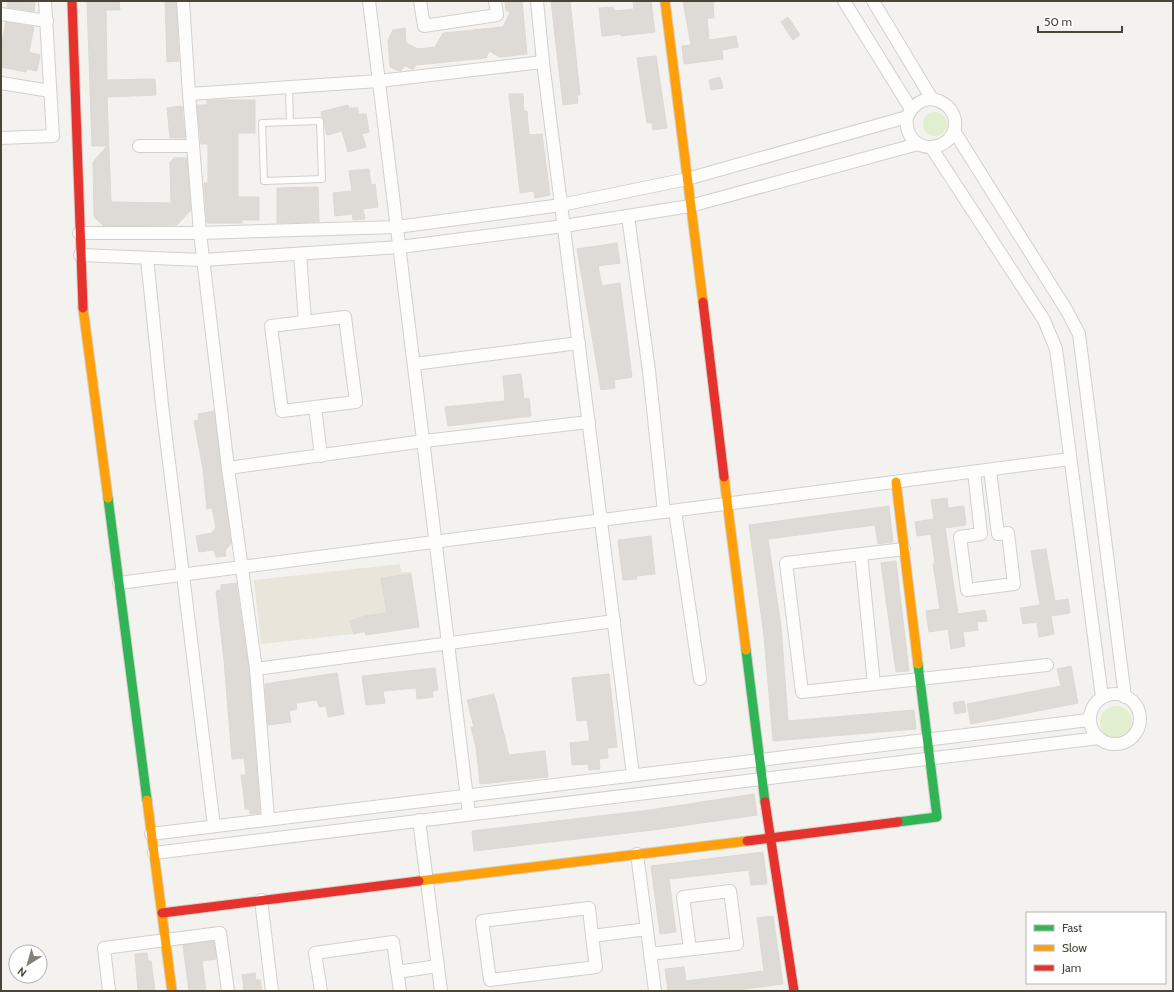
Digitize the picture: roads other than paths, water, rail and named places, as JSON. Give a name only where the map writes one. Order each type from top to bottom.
[{"type":"street","points":[[1,138],[53,136],[45,1]]},
{"type":"street","points":[[72,1],[81,295],[172,991]]},
{"type":"street","points":[[183,1],[200,233],[228,468],[256,669],[268,818]]},
{"type":"street","points":[[369,1],[469,814]]},
{"type":"street","points":[[420,1],[424,26],[497,15],[495,1]]},
{"type":"street","points":[[537,1],[543,62],[633,775]]},
{"type":"street","points":[[665,1],[729,504],[762,779],[772,837],[794,991]]},
{"type":"street","points":[[79,233],[200,233],[397,227],[561,205],[687,179],[909,113],[920,101],[932,99],[939,100],[951,109],[955,123],[954,131],[947,141],[931,147],[918,144],[913,140],[907,129],[909,113],[844,1]]},
{"type":"street","points":[[873,1],[932,99]]},
{"type":"street","points":[[1,14],[47,21]]},
{"type":"street","points":[[189,94],[379,82],[543,62]]},
{"type":"street","points":[[1,83],[50,91]]},
{"type":"street","points":[[954,131],[1067,311],[1079,334],[1125,697]]},
{"type":"street","points":[[80,255],[203,260],[400,247],[564,226],[690,206],[918,144]]},
{"type":"street","points":[[139,146],[193,146]]},
{"type":"street","points":[[931,147],[1044,320],[1056,349],[1102,697]]},
{"type":"street","points":[[628,216],[648,372],[670,512],[700,679]]},
{"type":"street","points":[[300,254],[305,322]]},
{"type":"street","points":[[147,258],[183,575],[214,826]]},
{"type":"street","points":[[345,317],[356,402],[315,407],[282,411],[271,326],[345,317]]},
{"type":"street","points":[[414,364],[579,343]]},
{"type":"street","points":[[315,407],[321,456]]},
{"type":"street","points":[[228,468],[589,422]]},
{"type":"street","points":[[119,583],[1070,459]]},
{"type":"street","points":[[974,472],[982,534],[960,537],[967,590],[1014,584],[1008,533],[998,534],[990,470]]},
{"type":"street","points":[[162,913],[937,817],[896,482]]},
{"type":"street","points":[[904,549],[786,562],[802,692],[1047,665]]},
{"type":"street","points":[[861,554],[874,684]]},
{"type":"street","points":[[256,669],[614,622]]},
{"type":"street","points":[[1116,694],[1125,697],[1130,698],[1139,710],[1140,724],[1134,737],[1121,745],[1106,744],[1095,735],[1089,720],[1092,708],[1102,697],[1116,694]]},
{"type":"street","points":[[151,834],[268,818],[1089,720]]},
{"type":"street","points":[[154,852],[1099,738]]},
{"type":"street","points":[[419,820],[441,991]]},
{"type":"street","points":[[637,854],[655,991]]},
{"type":"street","points":[[650,954],[737,944],[730,891],[683,897],[690,949]]},
{"type":"street","points":[[261,900],[272,991]]},
{"type":"street","points":[[589,908],[592,936],[596,967],[490,980],[482,921],[589,908]]},
{"type":"street","points":[[592,936],[647,929]]},
{"type":"street","points":[[109,991],[104,948],[220,933],[228,991]]},
{"type":"street","points":[[321,991],[315,953],[393,942],[400,991]]},
{"type":"street","points":[[397,972],[438,966]]},
{"type":"lane","points":[[289,88],[290,122]]},
{"type":"lane","points":[[320,121],[322,179],[264,181],[262,123],[290,122],[320,121]]}]
